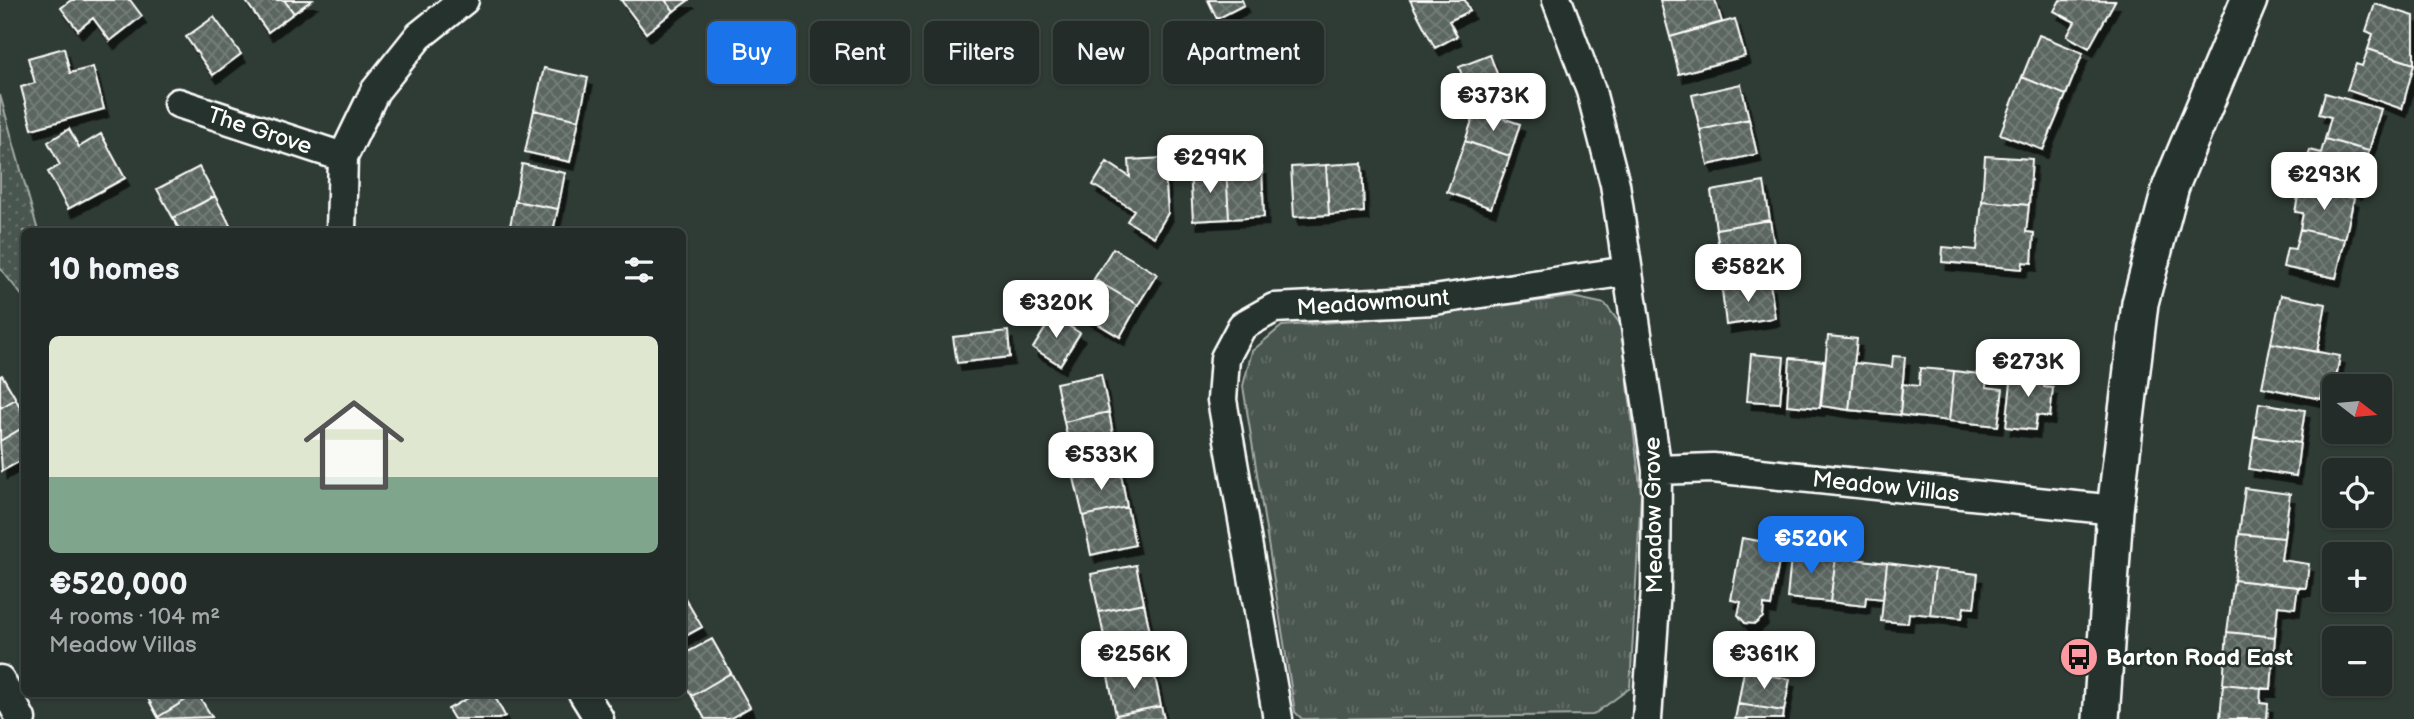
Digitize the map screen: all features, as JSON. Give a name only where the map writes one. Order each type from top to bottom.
[{"type":"street","points":[[341,228],[343,157],[375,91],[419,36],[464,0]]},
{"type":"street","points":[[1557,0],[1591,91],[1615,184],[1628,271]]},
{"type":"street","points":[[2101,719],[2115,510],[2140,303],[2171,186],[2249,0]]},
{"type":"street","name":"The Grove","points":[[177,103],[343,157]]},
{"type":"street","name":"Meadow Grove","points":[[1628,271],[1657,470],[1656,589],[1647,719]]},
{"type":"street","name":"Meadowmount","points":[[1278,719],[1222,400],[1225,358],[1242,326],[1274,308],[1434,300],[1628,271]]},
{"type":"street","name":"Meadow Villas","points":[[1657,470],[1713,468],[2115,510]]},
{"type":"street","points":[[0,680],[21,719]]},
{"type":"street","points":[[585,697],[599,719]]},
{"type":"green space","points":[[0,95],[37,228],[21,228],[21,294],[0,268]]},
{"type":"green space","points":[[1572,297],[1605,304],[1621,325],[1641,494],[1630,688],[1593,715],[1302,719],[1295,712],[1243,386],[1252,351],[1282,326],[1429,315]]},
{"type":"building","points":[[71,0],[130,0],[142,16],[110,41],[93,18],[78,30],[61,8]]},
{"type":"building","points":[[245,0],[284,0],[294,13],[268,32]]},
{"type":"building","points":[[284,0],[312,0],[294,13]]},
{"type":"building","points":[[621,0],[665,0],[674,11],[646,33]]},
{"type":"building","points":[[665,0],[689,0],[674,11]]},
{"type":"building","points":[[1208,0],[1242,0],[1244,5],[1217,19]]},
{"type":"building","points":[[1410,0],[1465,0],[1470,11],[1449,21],[1457,36],[1435,48]]},
{"type":"building","points":[[1660,0],[1715,0],[1722,22],[1670,37]]},
{"type":"building","points":[[2060,0],[2115,1],[2089,48],[2067,36],[2075,22],[2054,11]]},
{"type":"building","points":[[2375,4],[2414,16],[2414,64],[2368,49],[2373,34],[2366,31]]},
{"type":"building","points":[[214,17],[241,54],[213,75],[186,37]]},
{"type":"building","points":[[1735,19],[1745,56],[1679,74],[1670,37]]},
{"type":"building","points":[[2039,35],[2083,53],[2066,95],[2022,77]]},
{"type":"building","points":[[64,48],[70,73],[93,67],[104,109],[32,129],[21,87],[35,83],[28,58]]},
{"type":"building","points":[[2368,49],[2414,64],[2402,109],[2347,90],[2356,64],[2362,66]]},
{"type":"building","points":[[1490,55],[1499,79],[1468,91],[1459,67]]},
{"type":"building","points":[[544,68],[588,78],[579,120],[534,110]]},
{"type":"building","points":[[2022,77],[2066,95],[2043,150],[2000,134]]},
{"type":"building","points":[[1741,84],[1749,119],[1700,130],[1692,95]]},
{"type":"building","points":[[2325,93],[2381,109],[2369,151],[2325,139],[2331,117],[2319,114]]},
{"type":"building","points":[[1476,109],[1520,124],[1510,156],[1465,141]]},
{"type":"building","points":[[534,110],[579,120],[570,162],[525,152]]},
{"type":"building","points":[[1749,119],[1757,154],[1708,165],[1700,130]]},
{"type":"building","points":[[69,129],[79,147],[101,134],[125,178],[68,209],[48,172],[60,165],[48,142]]},
{"type":"building","points":[[2325,139],[2369,151],[2357,191],[2302,175],[2310,150],[2321,153]]},
{"type":"building","points":[[1465,141],[1510,156],[1491,208],[1447,192]]},
{"type":"building","points":[[1985,156],[2032,159],[2029,205],[1982,201]]},
{"type":"building","points":[[1164,158],[1168,213],[1154,237],[1127,221],[1134,210],[1093,185],[1107,162],[1130,177],[1129,160]]},
{"type":"building","points":[[1362,163],[1364,212],[1329,215],[1326,165]]},
{"type":"building","points":[[522,164],[565,173],[558,209],[515,201]]},
{"type":"building","points":[[1326,165],[1329,215],[1294,217],[1291,167]]},
{"type":"building","points":[[199,167],[215,196],[173,218],[157,189]]},
{"type":"building","points":[[1262,167],[1264,217],[1229,219],[1226,168]]},
{"type":"building","points":[[1226,168],[1229,219],[1193,221],[1190,170]]},
{"type":"building","points":[[1764,182],[1770,220],[1716,229],[1711,191]]},
{"type":"building","points":[[2300,187],[2354,198],[2345,239],[2300,229],[2303,213],[2295,212]]},
{"type":"building","points":[[215,196],[230,225],[224,228],[178,228],[173,218]]},
{"type":"building","points":[[515,201],[558,209],[554,228],[510,228]]},
{"type":"building","points":[[1982,201],[2029,205],[2026,232],[2034,233],[2032,263],[2023,262],[2022,269],[1942,262],[1943,247],[1977,250]]},
{"type":"building","points":[[1770,220],[1776,258],[1722,267],[1716,229]]},
{"type":"building","points":[[2300,229],[2345,239],[2336,278],[2283,267],[2287,248],[2295,249]]},
{"type":"building","points":[[1113,248],[1157,274],[1138,305],[1094,279]]},
{"type":"building","points":[[1094,279],[1138,305],[1120,337],[1075,310]]},
{"type":"building","points":[[1770,283],[1775,318],[1726,325],[1722,290]]},
{"type":"building","points":[[2281,295],[2326,304],[2317,352],[2271,343]]},
{"type":"building","points":[[1053,316],[1080,333],[1060,365],[1033,348]]},
{"type":"building","points":[[1008,331],[1010,357],[957,363],[953,337]]},
{"type":"building","points":[[1828,336],[1857,339],[1849,410],[1821,406]]},
{"type":"building","points":[[2271,343],[2340,356],[2337,374],[2322,374],[2321,399],[2262,387]]},
{"type":"building","points":[[1751,354],[1784,357],[1780,403],[1747,401]]},
{"type":"building","points":[[1893,356],[1905,357],[1900,415],[1849,410],[1854,363],[1892,367]]},
{"type":"building","points":[[1790,358],[1824,361],[1820,408],[1787,405]]},
{"type":"building","points":[[2024,364],[2040,366],[2039,377],[2045,378],[2044,387],[2053,388],[2050,417],[2037,415],[2035,430],[2006,427],[2012,374],[2023,376]]},
{"type":"building","points":[[1920,368],[1954,371],[1949,421],[1900,415],[1902,384],[1919,386]]},
{"type":"building","points":[[1954,371],[1987,375],[1986,387],[2003,389],[1998,426],[1949,421]]},
{"type":"building","points":[[1101,374],[1109,412],[1064,422],[1056,383]]},
{"type":"building","points":[[2,375],[16,399],[0,408],[0,376]]},
{"type":"building","points":[[16,399],[21,410],[21,429],[0,441],[0,408]]},
{"type":"building","points":[[2259,403],[2305,410],[2300,443],[2254,436]]},
{"type":"building","points":[[1109,412],[1116,451],[1072,460],[1064,422]]},
{"type":"building","points":[[21,429],[21,461],[2,471],[0,441]]},
{"type":"building","points":[[2254,436],[2300,443],[2296,476],[2249,469]]},
{"type":"building","points":[[1120,468],[1127,507],[1083,516],[1074,478]]},
{"type":"building","points":[[2245,488],[2290,494],[2284,538],[2239,534]]},
{"type":"building","points":[[1127,507],[1135,545],[1091,555],[1083,516]]},
{"type":"building","points":[[2239,534],[2284,538],[2281,560],[2309,564],[2306,588],[2234,580]]},
{"type":"building","points":[[1742,538],[1782,545],[1771,606],[1764,605],[1763,617],[1755,624],[1745,623],[1738,615],[1741,602],[1731,600]]},
{"type":"building","points":[[1792,547],[1811,548],[1811,555],[1836,557],[1830,602],[1787,598]]},
{"type":"building","points":[[1836,557],[1887,563],[1883,599],[1866,597],[1865,606],[1830,602]]},
{"type":"building","points":[[1887,563],[1935,569],[1930,615],[1909,613],[1908,623],[1881,621]]},
{"type":"building","points":[[1136,565],[1144,603],[1099,612],[1091,574]]},
{"type":"building","points":[[1935,569],[1978,574],[1974,608],[1964,607],[1962,618],[1930,615]]},
{"type":"building","points":[[2234,580],[2298,587],[2295,608],[2278,606],[2275,637],[2227,632]]},
{"type":"building","points":[[686,600],[702,627],[686,636]]},
{"type":"building","points":[[1144,603],[1152,642],[1107,651],[1099,612]]},
{"type":"building","points":[[2227,632],[2275,637],[2271,689],[2223,684]]},
{"type":"building","points":[[712,639],[731,673],[692,696],[686,686],[686,653]]},
{"type":"building","points":[[1153,667],[1161,706],[1116,715],[1108,676]]},
{"type":"building","points":[[1744,671],[1790,679],[1784,711],[1738,704]]},
{"type":"building","points":[[731,673],[750,707],[729,719],[705,719],[692,696]]},
{"type":"building","points":[[2223,684],[2261,688],[2260,703],[2268,704],[2267,719],[2220,719]]},
{"type":"building","points":[[147,697],[190,697],[158,717]]},
{"type":"building","points":[[190,697],[200,697],[212,717],[159,719],[158,717]]},
{"type":"building","points":[[470,697],[495,697],[505,716],[499,719],[454,719],[448,709]]},
{"type":"building","points":[[1738,704],[1784,711],[1783,719],[1735,719]]},
{"type":"building","points":[[1161,706],[1164,719],[1117,719],[1116,715]]},
{"type":"place","name":"Barton Road East","points":[[2079,657]]}]
